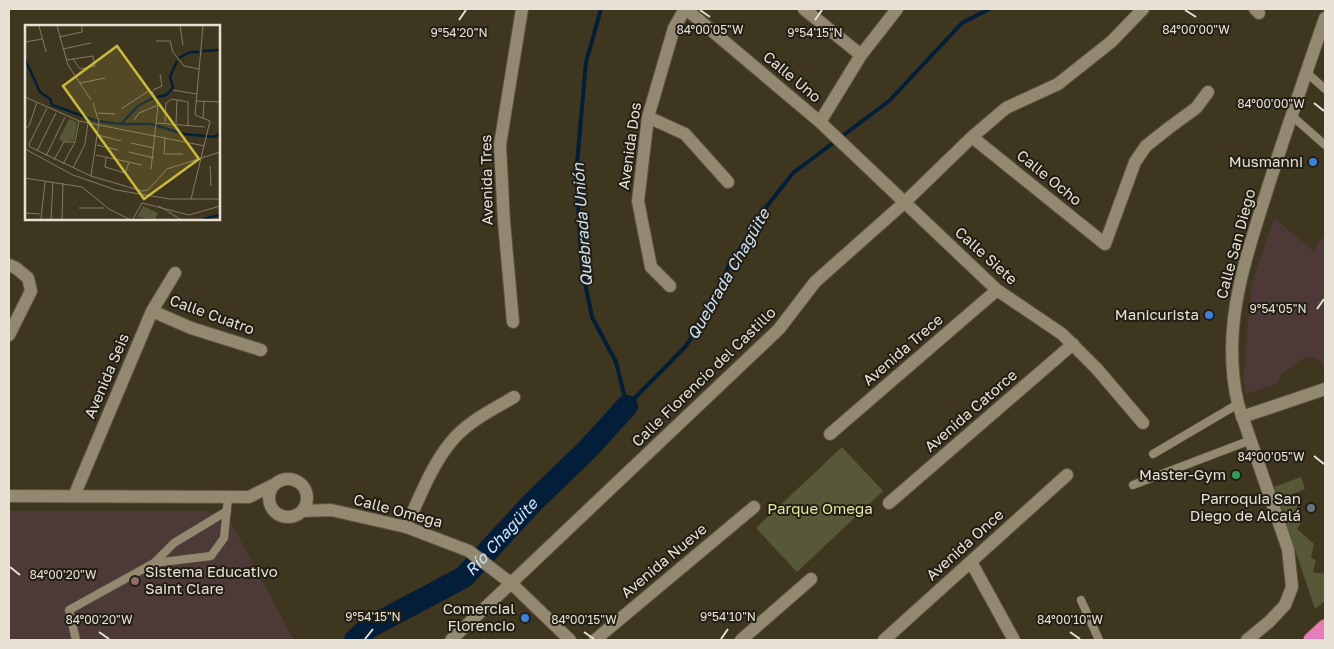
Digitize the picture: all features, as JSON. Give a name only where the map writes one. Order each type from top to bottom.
[{"type":"highway","points":[[1311,640],[1325,627]]},
{"type":"street","name":"Avenida Tres","points":[[513,322],[504,222],[500,146],[522,9]]},
{"type":"street","name":"Avenida Dos","points":[[670,286],[651,267],[638,201],[648,117],[674,28],[686,9]]},
{"type":"street","name":"Calle Uno","points":[[686,9],[830,131]]},
{"type":"street","points":[[804,9],[861,55]]},
{"type":"street","points":[[820,122],[861,55],[897,9]]},
{"type":"street","name":"Calle Florencio del Castillo","points":[[451,640],[779,330],[815,282],[905,202],[972,137],[1006,108],[1058,84],[1111,42],[1143,9]]},
{"type":"street","name":"Calle San Diego","points":[[1246,640],[1269,622],[1285,605],[1292,586],[1288,549],[1242,417],[1232,380],[1231,356],[1236,304],[1241,274],[1291,115],[1325,18]]},
{"type":"street","name":"Calle Ocho","points":[[972,137],[1105,244],[1135,162],[1146,146],[1196,108],[1208,92]]},
{"type":"street","points":[[648,117],[685,134],[728,182]]},
{"type":"street","name":"Calle Siete","points":[[830,131],[996,290],[1062,334],[1073,344],[1143,422]]},
{"type":"street","points":[[9,265],[28,278],[31,291],[9,335]]},
{"type":"street","name":"Avenida Seis","points":[[74,496],[152,310],[175,273]]},
{"type":"street","name":"Avenida Trece","points":[[830,434],[996,290]]},
{"type":"street","name":"Calle Cuatro","points":[[152,310],[191,328],[261,350]]},
{"type":"street","name":"Avenida Catorce","points":[[889,503],[1073,344]]},
{"type":"street","points":[[1242,417],[1325,390]]},
{"type":"street","points":[[406,527],[433,471],[451,441],[471,423],[514,397]]},
{"type":"street","name":"Avenida Once","points":[[884,640],[1067,474]]},
{"type":"street","points":[[9,496],[249,497],[280,480],[293,479],[299,482],[307,492],[306,505],[297,516],[290,518],[276,513],[269,496],[274,484]]},
{"type":"street","name":"Calle Omega","points":[[307,492],[331,510]]},
{"type":"street","points":[[249,497],[272,507]]},
{"type":"street","name":"Avenida Nueve","points":[[596,640],[754,507]]},
{"type":"street","name":"Calle Omega","points":[[302,511],[331,510],[406,527],[469,551],[512,584],[570,640]]},
{"type":"street","points":[[970,562],[1014,640]]},
{"type":"street","points":[[741,640],[811,579]]},
{"type":"lane","points":[[1306,72],[1325,89]]},
{"type":"lane","points":[[1291,115],[1325,145]]},
{"type":"lane","points":[[1153,454],[1238,404]]},
{"type":"lane","points":[[1132,485],[1251,440]]},
{"type":"lane","points":[[154,564],[211,556],[224,538],[228,498]]},
{"type":"lane","points":[[76,640],[69,610],[154,564],[174,543],[227,511]]},
{"type":"lane","points":[[1081,600],[1100,640]]},
{"type":"shaded area","points":[[1274,218],[1314,251],[1320,239],[1325,238],[1325,367],[1315,357],[1306,357],[1283,373],[1276,384],[1246,394],[1243,378],[1252,284]]},
{"type":"shaded area","name":"Sistema Educativo Saint Clare","points":[[9,511],[205,511],[230,521],[294,640],[9,640]]},
{"type":"green space","name":"Parque Omega","points":[[842,447],[883,491],[797,572],[756,528]]},
{"type":"green space","points":[[1301,477],[1305,489],[1293,494],[1302,522],[1297,529],[1314,544],[1311,558],[1316,560],[1313,572],[1325,574],[1325,601],[1315,609],[1274,487]]},
{"type":"waterway","name":"Quebrada Unión","points":[[601,9],[586,62],[576,175],[582,268],[592,317],[616,362],[627,406]]},
{"type":"waterway","name":"Quebrada Chagüite","points":[[627,406],[685,347],[712,308],[728,267],[767,206],[793,173],[889,101],[962,23],[989,9]]},
{"type":"waterway","name":"Río Chagüite","points":[[355,640],[368,628],[464,577],[532,503],[588,449],[627,406]]},
{"type":"place","name":"Musmanni","points":[[1313,162]]},
{"type":"place","name":"Manicurista","points":[[1209,315]]},
{"type":"place","name":"Master-Gym","points":[[1236,475]]},
{"type":"place","name":"Parroquia San Diego de Alcalá","points":[[1311,508]]},
{"type":"place","name":"Sistema Educativo Saint Clare","points":[[135,581]]},
{"type":"place","name":"Comercial Florencio","points":[[525,618]]}]
